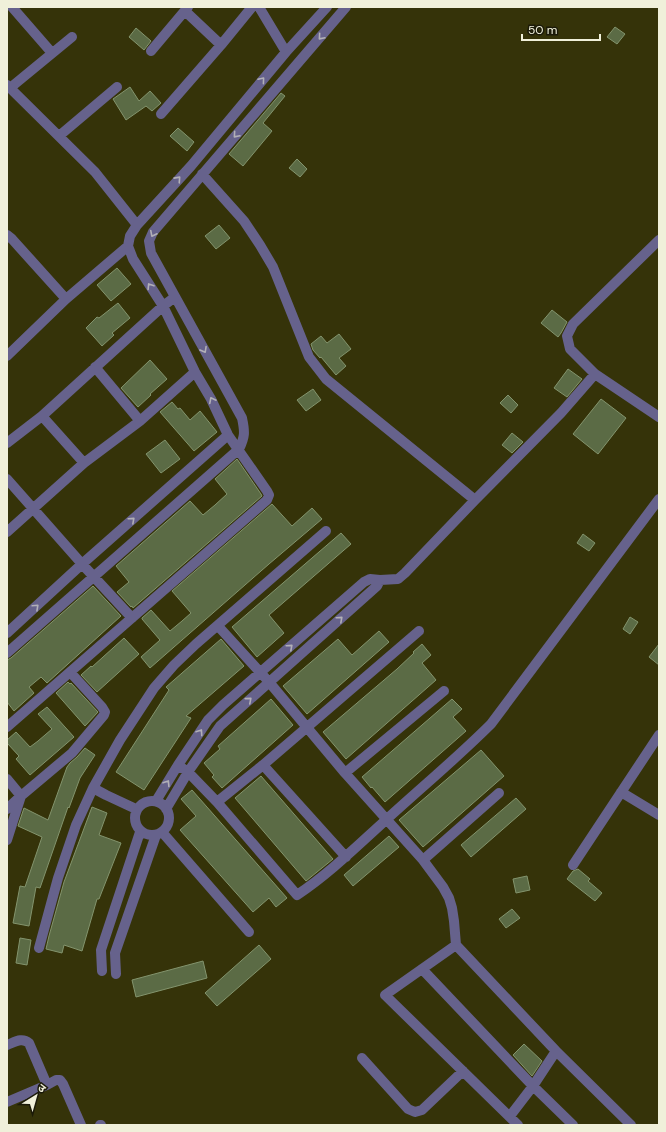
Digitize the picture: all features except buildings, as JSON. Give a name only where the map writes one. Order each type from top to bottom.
[{"type":"street","points":[[12,7],[52,53]]},
{"type":"street","points":[[160,114],[221,45],[252,7]]},
{"type":"street","points":[[259,7],[286,52]]},
{"type":"street","points":[[7,727],[267,500],[269,495],[267,490],[228,435],[212,399],[195,372],[163,306],[133,259],[128,246],[130,236],[137,225],[191,166],[286,52],[327,7]]},
{"type":"street","points":[[7,653],[239,449],[243,439],[244,430],[242,418],[151,253],[149,241],[153,232],[346,7]]},
{"type":"street","points":[[151,51],[186,9],[221,45]]},
{"type":"street","points":[[72,37],[8,86],[95,172],[137,225]]},
{"type":"street","points":[[59,136],[117,87]]},
{"type":"street","points":[[202,174],[244,221],[260,245],[273,267],[309,357],[326,379],[475,500]]},
{"type":"street","points":[[7,235],[66,299]]},
{"type":"street","points":[[658,244],[574,324],[567,336],[570,349],[595,374],[659,417]]},
{"type":"street","points":[[7,356],[66,299],[128,246]]},
{"type":"street","points":[[7,443],[42,416],[163,306],[176,297]]},
{"type":"street","points":[[95,367],[140,421]]},
{"type":"street","points":[[7,532],[84,463],[140,421],[195,372]]},
{"type":"street","points":[[156,801],[208,720],[356,588],[370,579],[398,579],[405,573],[561,414],[595,374]]},
{"type":"street","points":[[42,416],[84,463]]},
{"type":"street","points":[[7,633],[82,564],[228,435]]},
{"type":"street","points":[[7,479],[132,618]]},
{"type":"street","points":[[178,765],[188,772],[217,802],[297,895],[312,885],[346,857],[463,751],[490,724],[659,499]]},
{"type":"street","points":[[39,948],[60,870],[76,825],[92,788],[120,740],[154,688],[174,665],[326,531]]},
{"type":"street","points":[[166,809],[188,772],[220,726],[377,586],[380,580]]},
{"type":"street","points":[[218,626],[269,682],[346,773],[423,860],[443,887],[449,898],[454,921],[456,945],[556,1050],[631,1125]]},
{"type":"street","points":[[217,802],[308,728],[419,631]]},
{"type":"street","points":[[7,809],[72,753],[104,715],[105,712],[102,707],[70,672]]},
{"type":"street","points":[[346,773],[444,691]]},
{"type":"street","points":[[573,865],[659,735]]},
{"type":"street","points":[[263,766],[346,857]]},
{"type":"street","points":[[7,779],[21,796]]},
{"type":"street","points":[[92,788],[136,809]]},
{"type":"street","points":[[621,792],[659,815]]},
{"type":"street","points":[[423,860],[499,793]]},
{"type":"street","points":[[7,840],[21,796]]},
{"type":"street","points":[[150,800],[156,801],[162,804],[166,809],[169,815],[169,821],[167,827],[159,833],[148,835],[140,832],[134,817],[136,809],[140,805],[150,800]]},
{"type":"street","points":[[102,971],[101,950],[140,832]]},
{"type":"street","points":[[159,833],[249,932]]},
{"type":"street","points":[[116,974],[115,953],[159,833]]},
{"type":"street","points":[[456,945],[385,995],[518,1125]]},
{"type":"street","points":[[422,969],[533,1086],[573,1125]]},
{"type":"street","points":[[7,1045],[20,1040],[25,1040],[29,1043],[47,1085]]},
{"type":"street","points":[[510,1116],[533,1086],[556,1050]]},
{"type":"street","points":[[362,1058],[408,1109],[415,1112],[422,1110],[463,1071]]},
{"type":"street","points":[[7,1102],[56,1080],[60,1080],[80,1125]]}]
